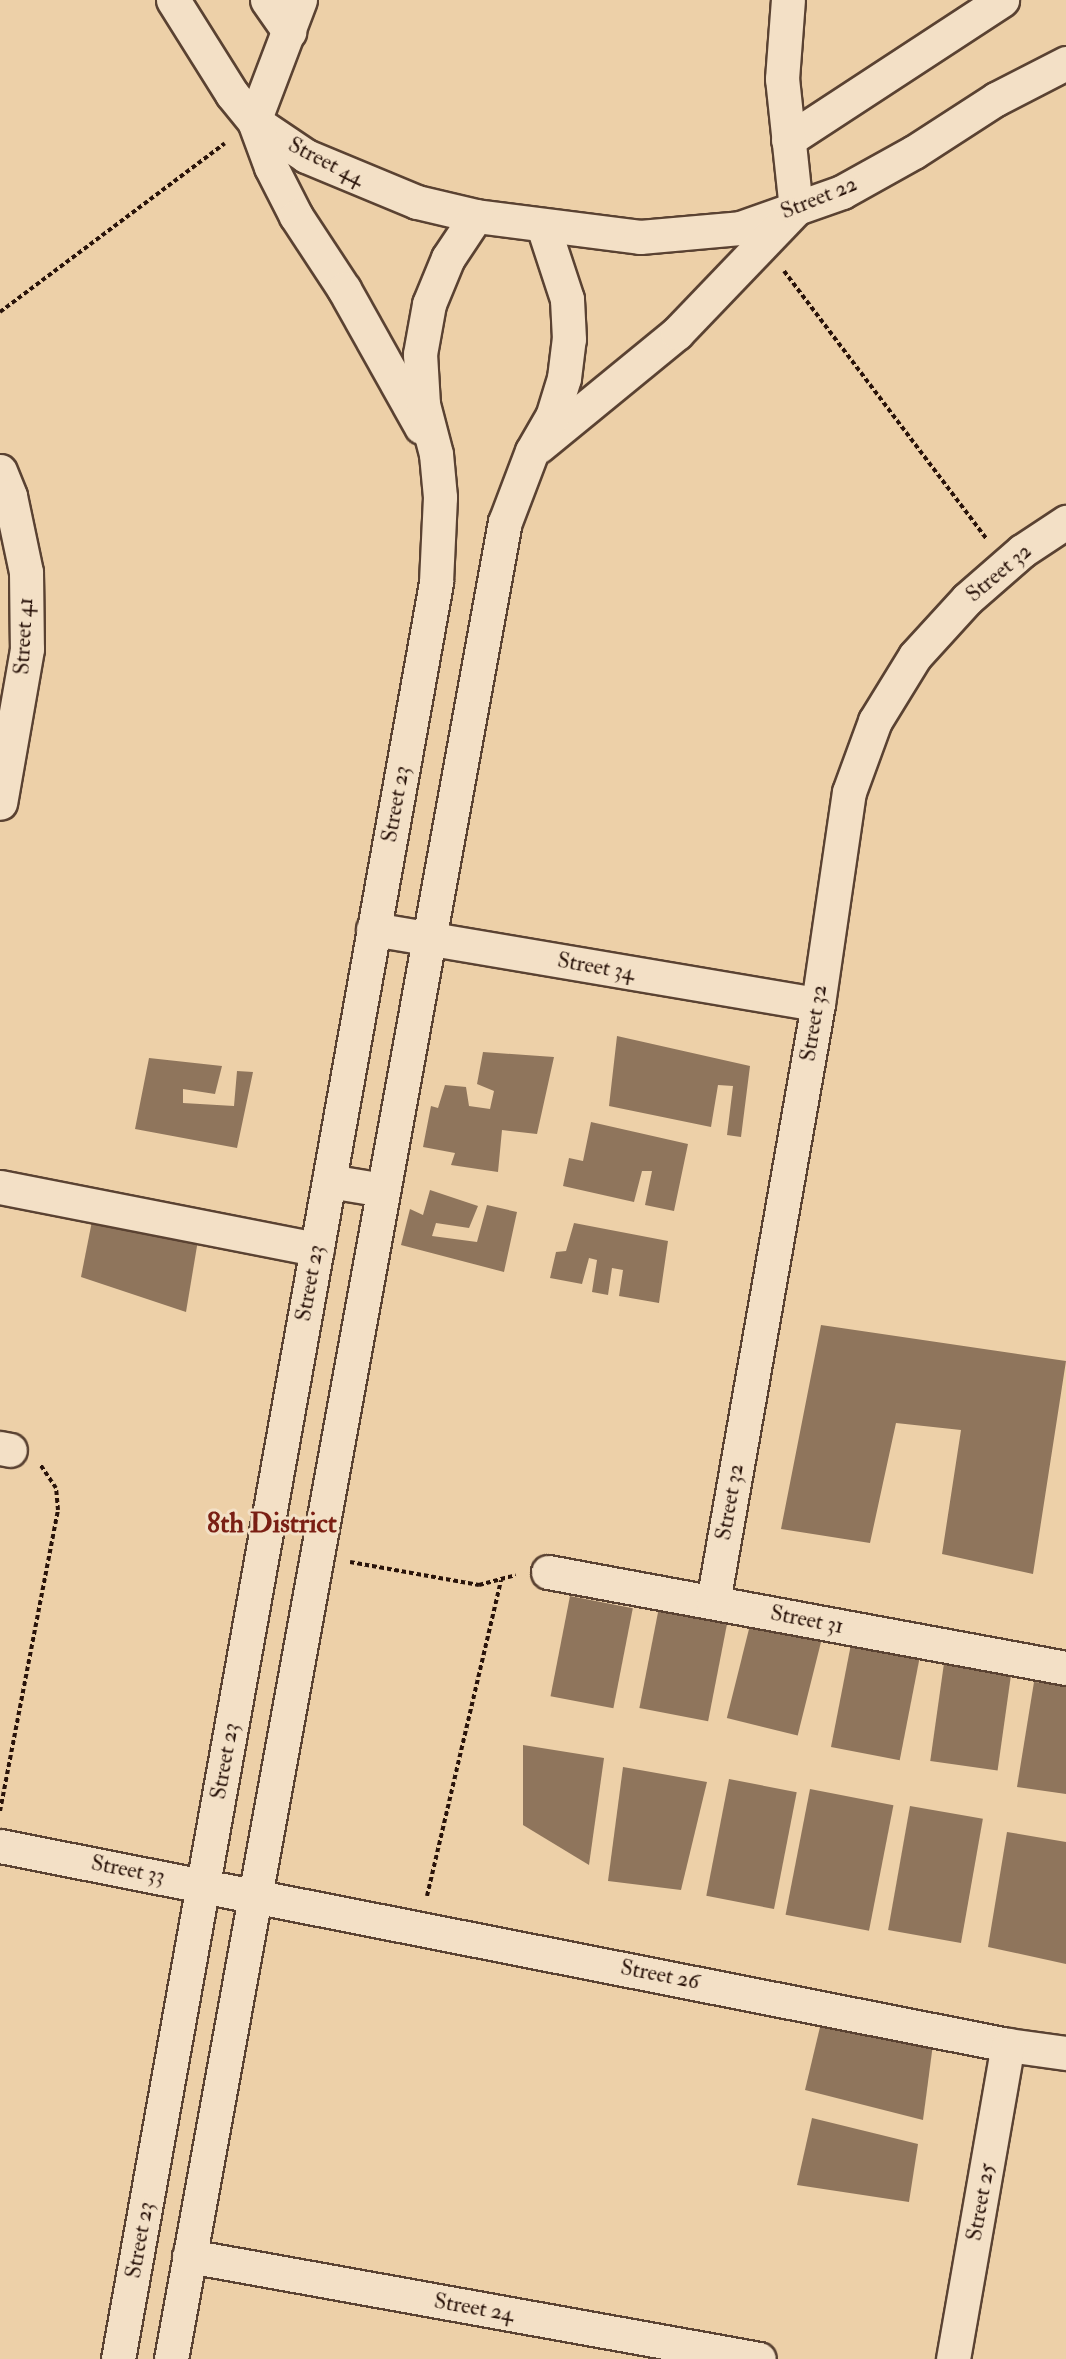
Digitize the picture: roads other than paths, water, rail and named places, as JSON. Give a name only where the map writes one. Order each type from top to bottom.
[{"type":"street","name":"Street 44","points":[[173,0],[232,94],[255,121],[306,156],[361,181],[417,202],[476,216],[543,226]]},
{"type":"street","points":[[267,0],[289,32]]},
{"type":"street","points":[[300,0],[255,121],[270,167],[296,216],[344,289],[436,454]]},
{"type":"street","points":[[532,451],[662,347],[764,245],[796,209],[782,79],[788,0]]},
{"type":"street","points":[[788,140],[1002,0]]},
{"type":"street","name":"Street 22","points":[[543,226],[640,237],[690,235],[740,228],[796,209],[852,186],[914,153],[996,99],[1066,63]]},
{"type":"street","name":"Street 23","points":[[118,2359],[436,582],[440,496],[436,454],[423,404],[420,354],[429,304],[444,267],[476,216]]},
{"type":"street","points":[[171,2359],[505,522],[532,451],[552,417],[561,388],[569,339],[567,299],[543,226]]},
{"type":"street","name":"Street 41","points":[[0,471],[10,496],[26,572],[27,649],[0,803]]},
{"type":"street","name":"Street 32","points":[[713,1602],[818,1004],[849,792],[876,721],[915,656],[967,599],[1006,565],[1066,522]]},
{"type":"street","name":"Street 34","points":[[374,929],[818,1004]]},
{"type":"street","points":[[329,1181],[383,1190]]},
{"type":"street","points":[[0,1186],[317,1249]]},
{"type":"street","name":"Street 31","points":[[548,1572],[1066,1668]]},
{"type":"street","name":"Street 33","points":[[0,1846],[255,1893]]},
{"type":"street","name":"Street 26","points":[[255,1893],[1008,2045],[1066,2053]]},
{"type":"street","name":"Street 25","points":[[953,2359],[1008,2045]]},
{"type":"street","name":"Street 24","points":[[189,2256],[759,2359]]},
{"type":"district","name":"8th District","points":[[272,1524]]}]
